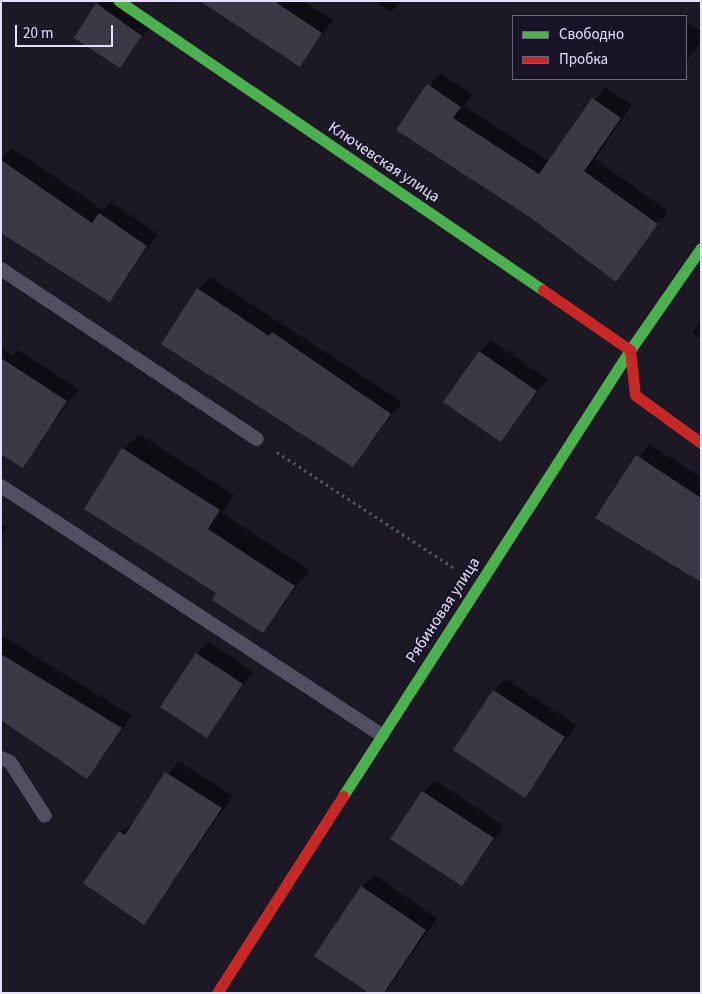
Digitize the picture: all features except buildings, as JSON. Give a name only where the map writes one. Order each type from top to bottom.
[{"type":"street","name":"Ключевская улица","points":[[119,1],[630,350]]},
{"type":"street","name":"Рябиновая улица","points":[[216,993],[630,350],[701,248]]},
{"type":"street","points":[[630,350],[635,395],[701,443]]},
{"type":"lane","points":[[1,269],[257,439]]},
{"type":"lane","points":[[1,486],[382,735]]},
{"type":"lane","points":[[1,758],[10,762],[45,816]]},
{"type":"path","points":[[257,439],[479,585]]},
{"type":"traffic: fast","points":[[119,1],[543,290]]},
{"type":"traffic: fast","points":[[343,796],[630,350],[701,248]]},
{"type":"traffic: jam","points":[[543,290],[630,350],[635,395],[701,443]]},
{"type":"traffic: jam","points":[[217,993],[343,796]]}]
